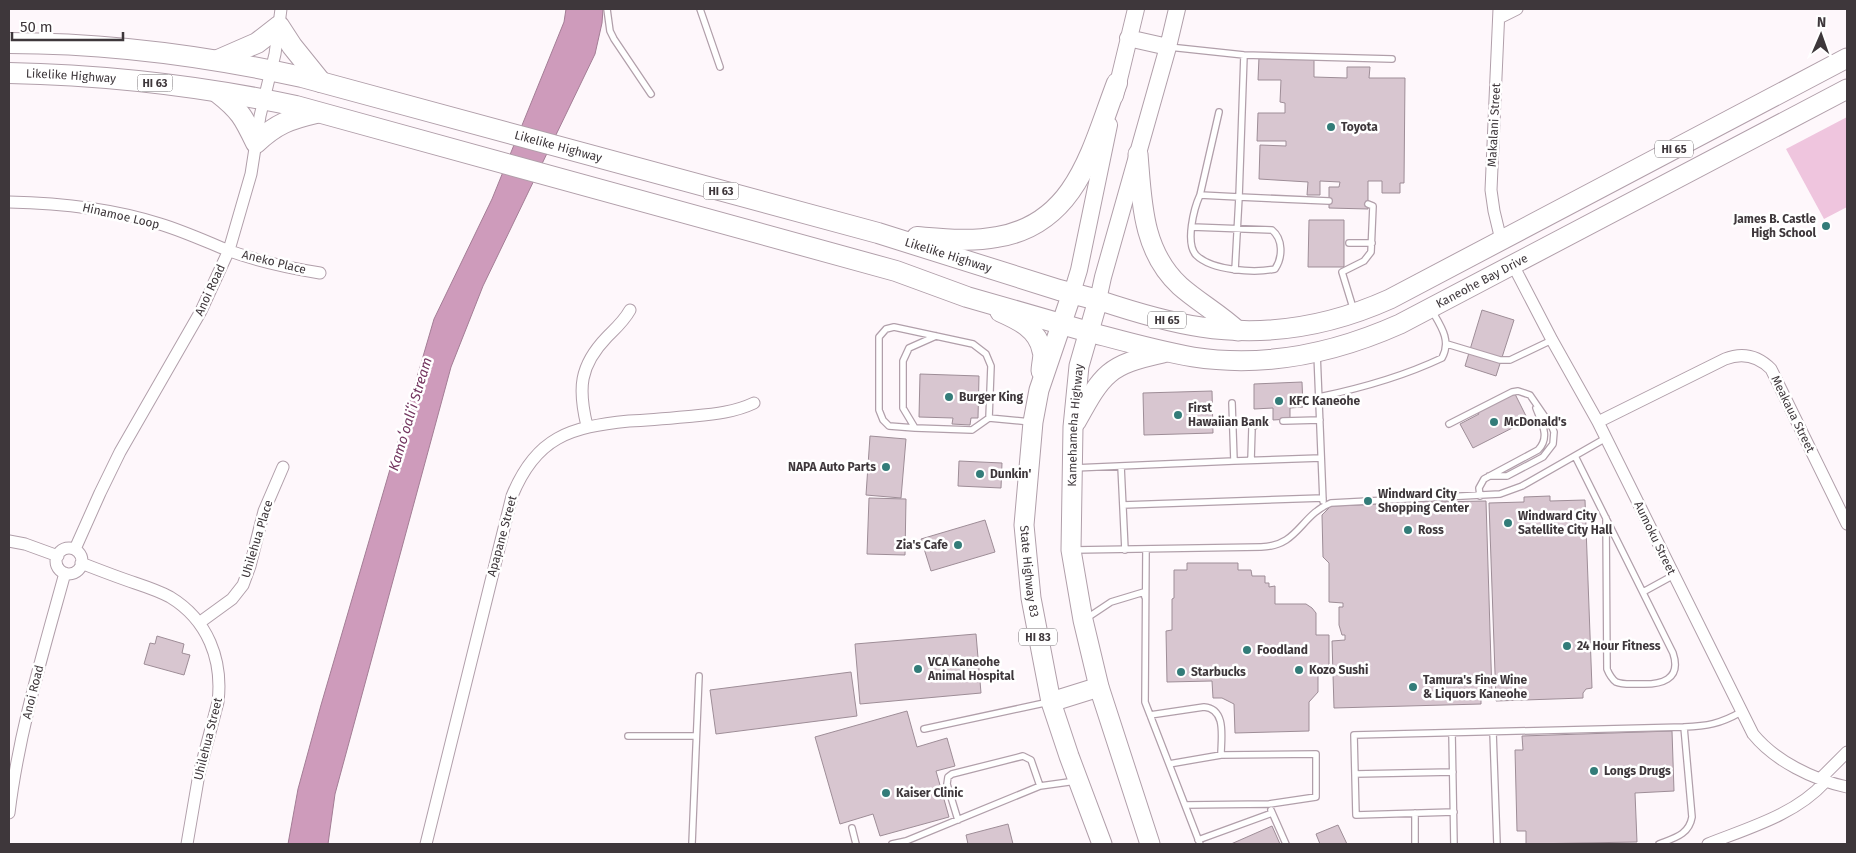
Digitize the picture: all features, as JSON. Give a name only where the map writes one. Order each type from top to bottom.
[{"type":"highway","points":[[218,60],[257,43],[280,17],[292,46],[321,82]]},
{"type":"highway","name":"Likelike Highway","points":[[9,43],[84,45],[218,60],[272,70],[886,235],[1098,300]]},
{"type":"highway","name":"Likelike Highway","points":[[9,73],[92,76],[140,81],[265,100],[321,112],[896,271],[967,297],[1061,322],[1089,332]]},
{"type":"highway","points":[[886,235],[983,239],[1010,234],[1044,219],[1066,198],[1081,176],[1117,83]]},
{"type":"highway","points":[[217,92],[244,117],[256,143],[268,131],[282,123],[321,112]]},
{"type":"main road","points":[[1072,293],[1079,270],[1117,83],[1136,9]]},
{"type":"main road","name":"Kamehameha Highway","points":[[1150,844],[1099,687],[1083,620],[1071,550],[1072,468],[1079,366],[1177,9]]},
{"type":"main road","points":[[1128,38],[1168,47]]},
{"type":"main road","name":"HI 65","points":[[1098,300],[1175,322],[1238,331],[1300,327],[1355,313],[1390,299],[1847,58]]},
{"type":"main road","name":"Kaneohe Bay Drive","points":[[1089,332],[1167,352],[1213,359],[1275,359],[1351,344],[1376,335],[1513,266],[1847,89]]},
{"type":"main road","points":[[1138,154],[1143,216],[1152,248],[1180,286],[1228,321],[1238,331]]},
{"type":"main road","points":[[1501,240],[1513,266]]},
{"type":"main road","name":"State Highway 83","points":[[1072,293],[1039,390],[1033,422],[1024,525],[1031,598],[1051,702],[1102,844]]},
{"type":"main road","name":"HI 83","points":[[967,297],[1021,322],[1033,332],[1043,351],[1039,390]]},
{"type":"main road","points":[[1074,427],[1098,384],[1112,371],[1134,360],[1167,352]]},
{"type":"main road","points":[[1051,702],[1099,687]]},
{"type":"street","points":[[1499,13],[1517,9]]},
{"type":"street","name":"Makalani Street","points":[[1499,13],[1491,190],[1501,240]]},
{"type":"street","name":"Anoi Road","points":[[75,549],[120,452],[201,311],[228,250],[251,174],[260,116],[272,70],[280,17]]},
{"type":"street","name":"Hinamoe Loop","points":[[9,202],[74,205],[129,215],[175,229],[228,250]]},
{"type":"street","name":"Aneko Place","points":[[228,250],[288,268],[320,273]]},
{"type":"street","name":"Aumoku Street","points":[[1513,266],[1598,422],[1753,734],[1766,748],[1784,761],[1823,781],[1847,787]]},
{"type":"street","points":[[587,426],[582,401],[584,372],[594,353],[621,324],[630,310]]},
{"type":"street","name":"Meakaua Street","points":[[1598,422],[1734,356],[1742,355],[1758,359],[1771,369],[1847,524]]},
{"type":"street","name":"Apapane Street","points":[[426,844],[512,496],[524,471],[543,449],[566,434],[587,426],[727,413],[754,403]]},
{"type":"street","name":"Uhilehua Place","points":[[199,623],[232,598],[243,585],[250,566],[264,511],[283,467]]},
{"type":"street","points":[[9,541],[26,544],[58,556]]},
{"type":"street","points":[[67,548],[75,549],[80,555],[81,564],[74,573],[65,573],[56,564],[58,556],[60,552],[67,548]]},
{"type":"street","name":"Uhilehua Street","points":[[81,564],[169,597],[190,613],[210,640],[217,660],[220,688],[192,804],[186,844]]},
{"type":"street","name":"Anoi Road","points":[[9,813],[24,726],[65,573]]},
{"type":"street","points":[[1708,844],[1797,807],[1816,792],[1847,752]]},
{"type":"lane","points":[[607,9],[610,31],[614,39],[651,94]]},
{"type":"lane","points":[[700,9],[720,67]]},
{"type":"lane","points":[[1168,47],[1244,55],[1392,59]]},
{"type":"lane","points":[[1235,270],[1244,55]]},
{"type":"lane","points":[[1192,227],[1272,230],[1278,235],[1280,240],[1280,263],[1276,269],[1266,271],[1235,270],[1211,264],[1195,254],[1191,241],[1192,227],[1194,207],[1200,195],[1219,112]]},
{"type":"lane","points":[[1200,195],[1329,201]]},
{"type":"lane","points":[[1355,313],[1342,272],[1368,257],[1372,252],[1373,206],[1368,204]]},
{"type":"lane","points":[[1349,243],[1372,243]]},
{"type":"lane","points":[[1319,397],[1371,385],[1409,373],[1442,358],[1447,344],[1445,333],[1431,308]]},
{"type":"lane","points":[[989,418],[991,366],[986,354],[973,344],[894,327],[886,329],[879,337],[879,410],[883,420],[889,426],[972,430],[989,418],[1033,422]]},
{"type":"lane","points":[[915,428],[903,408],[903,362],[910,348],[936,336]]},
{"type":"lane","points":[[1447,344],[1500,360],[1510,360],[1552,340]]},
{"type":"lane","points":[[1317,352],[1324,506]]},
{"type":"lane","points":[[1449,424],[1512,392],[1524,392],[1533,399],[1545,434],[1543,444],[1538,450],[1489,476],[1481,484],[1480,496]]},
{"type":"lane","points":[[1232,403],[1234,461]]},
{"type":"lane","points":[[1283,422],[1320,420]]},
{"type":"lane","points":[[1232,423],[1266,422]]},
{"type":"lane","points":[[1251,460],[1250,431],[1258,423]]},
{"type":"lane","points":[[1071,550],[1276,545],[1291,538],[1311,516],[1324,506],[1339,501],[1500,494],[1515,489],[1606,438]]},
{"type":"lane","points":[[1575,456],[1606,518],[1673,652],[1675,666],[1669,678],[1658,684],[1620,683],[1612,678],[1608,669],[1606,518]]},
{"type":"lane","points":[[1072,468],[1321,458]]},
{"type":"lane","points":[[1121,466],[1125,550]]},
{"type":"lane","points":[[1123,505],[1323,498]]},
{"type":"lane","points":[[1146,549],[1144,696],[1199,842],[1272,813]]},
{"type":"lane","points":[[1643,592],[1674,575]]},
{"type":"lane","points":[[1083,620],[1111,602],[1144,592],[1145,599]]},
{"type":"lane","points":[[692,844],[700,676]]},
{"type":"lane","points":[[924,729],[1051,702]]},
{"type":"lane","points":[[1150,716],[1204,707],[1212,708],[1218,714],[1221,721],[1221,755]]},
{"type":"lane","points":[[1454,812],[1356,815],[1354,735],[1684,727],[1711,725],[1729,719],[1741,712]]},
{"type":"lane","points":[[1659,844],[1680,836],[1688,829],[1691,823],[1684,727]]},
{"type":"lane","points":[[1493,732],[1496,844]]},
{"type":"lane","points":[[1452,733],[1454,844]]},
{"type":"lane","points":[[628,736],[696,736]]},
{"type":"lane","points":[[1169,764],[1221,755],[1316,754],[1316,797],[1269,804],[1185,805]]},
{"type":"lane","points":[[958,820],[948,784],[948,777],[952,774],[1023,756],[1032,760],[1040,786]]},
{"type":"lane","points":[[1355,774],[1453,772]]},
{"type":"lane","points":[[892,844],[906,841],[1040,786],[1078,781]]},
{"type":"lane","points":[[1269,804],[1286,844]]},
{"type":"lane","points":[[1415,813],[1415,844]]},
{"type":"lane","points":[[852,828],[856,844]]},
{"type":"shaded area","points":[[1847,117],[1847,207],[1824,219],[1786,149]]},
{"type":"water","name":"Kamoʻoaliʻi Stream","points":[[566,9],[603,9],[595,54],[483,286],[451,367],[335,794],[328,844],[288,844],[298,789],[321,705],[434,319],[492,199],[564,22]]},
{"type":"building","name":"Toyota","points":[[1259,57],[1314,58],[1314,77],[1347,78],[1347,67],[1370,67],[1369,78],[1405,78],[1404,183],[1400,183],[1400,193],[1382,193],[1382,181],[1368,181],[1368,209],[1329,208],[1329,187],[1339,187],[1340,182],[1320,181],[1320,195],[1307,195],[1308,182],[1259,179],[1260,145],[1286,146],[1286,141],[1257,141],[1258,113],[1285,113],[1285,103],[1280,102],[1281,80],[1258,80]]},
{"type":"building","points":[[1309,220],[1344,220],[1344,267],[1308,267]]},
{"type":"building","points":[[1482,310],[1514,320],[1496,376],[1465,366]]},
{"type":"building","name":"Burger King","points":[[920,374],[979,376],[978,418],[971,418],[970,425],[952,424],[953,418],[919,417]]},
{"type":"building","name":"KFC Kaneohe","points":[[1302,382],[1303,407],[1290,408],[1290,419],[1273,420],[1273,408],[1254,409],[1254,384]]},
{"type":"building","name":"First Hawaiian Bank","points":[[1212,391],[1213,433],[1144,435],[1143,393]]},
{"type":"building","name":"McDonald's","points":[[1514,392],[1528,420],[1473,448],[1460,424],[1479,414],[1477,411]]},
{"type":"building","name":"NAPA Auto Parts","points":[[870,436],[906,439],[901,498],[866,495]]},
{"type":"building","name":"Dunkin'","points":[[959,461],[1002,463],[1001,488],[958,486]]},
{"type":"building","points":[[1550,496],[1550,501],[1585,500],[1592,688],[1586,689],[1583,693],[1583,698],[1496,701],[1489,503],[1524,502],[1524,497]]},
{"type":"building","points":[[869,498],[906,499],[905,555],[867,554]]},
{"type":"building","points":[[1431,500],[1431,502],[1486,501],[1492,695],[1481,696],[1481,704],[1334,708],[1332,641],[1345,640],[1345,635],[1342,635],[1339,625],[1339,607],[1343,607],[1343,603],[1329,602],[1329,563],[1323,557],[1322,515],[1331,506],[1385,504],[1385,501]]},
{"type":"building","name":"Zia's Cafe","points":[[985,520],[995,552],[931,571],[921,539]]},
{"type":"building","name":"Foodland","points":[[1187,563],[1238,563],[1238,570],[1251,570],[1252,576],[1265,576],[1265,583],[1269,583],[1269,587],[1275,586],[1275,604],[1306,604],[1316,613],[1316,635],[1329,635],[1329,664],[1318,675],[1318,692],[1309,702],[1309,731],[1235,733],[1234,704],[1222,698],[1213,698],[1212,681],[1167,682],[1166,631],[1172,630],[1174,570],[1187,570]]},
{"type":"building","name":"VCA Kaneohe Animal Hospital","points":[[976,634],[981,693],[860,704],[855,644]]},
{"type":"building","points":[[157,636],[184,644],[182,653],[190,655],[184,675],[144,664],[150,643],[155,644]]},
{"type":"building","points":[[851,672],[857,716],[716,734],[710,690]]},
{"type":"building","name":"Kaiser Clinic","points":[[907,711],[917,747],[947,738],[955,766],[936,771],[949,817],[880,836],[873,814],[840,824],[815,737]]},
{"type":"building","name":"Longs Drugs","points":[[1672,731],[1674,791],[1635,793],[1637,842],[1526,844],[1526,831],[1517,831],[1515,750],[1523,750],[1522,736]]},
{"type":"building","points":[[1008,824],[1013,844],[968,844],[966,835]]},
{"type":"building","points":[[1338,825],[1347,844],[1320,844],[1316,834]]},
{"type":"building","points":[[1272,826],[1280,844],[1231,844]]},
{"type":"place","name":"Toyota","points":[[1331,127]]},
{"type":"place","name":"James B. Castle High School","points":[[1826,226]]},
{"type":"place","name":"Burger King","points":[[949,397]]},
{"type":"place","name":"KFC Kaneohe","points":[[1279,401]]},
{"type":"place","name":"First Hawaiian Bank","points":[[1178,415]]},
{"type":"place","name":"McDonald's","points":[[1494,422]]},
{"type":"place","name":"NAPA Auto Parts","points":[[886,467]]},
{"type":"place","name":"Dunkin'","points":[[980,474]]},
{"type":"place","name":"Windward City Shopping Center","points":[[1368,501]]},
{"type":"place","name":"Windward City Satellite City Hall","points":[[1508,523]]},
{"type":"place","name":"Ross","points":[[1408,530]]},
{"type":"place","name":"Zia's Cafe","points":[[958,545]]},
{"type":"place","name":"24 Hour Fitness","points":[[1567,646]]},
{"type":"place","name":"Foodland","points":[[1247,650]]},
{"type":"place","name":"VCA Kaneohe Animal Hospital","points":[[918,669]]},
{"type":"place","name":"Kozo Sushi","points":[[1299,670]]},
{"type":"place","name":"Starbucks","points":[[1181,672]]},
{"type":"place","name":"Tamura's Fine Wine & Liquors Kaneohe","points":[[1413,687]]},
{"type":"place","name":"Longs Drugs","points":[[1594,771]]},
{"type":"place","name":"Kaiser Clinic","points":[[886,793]]}]
